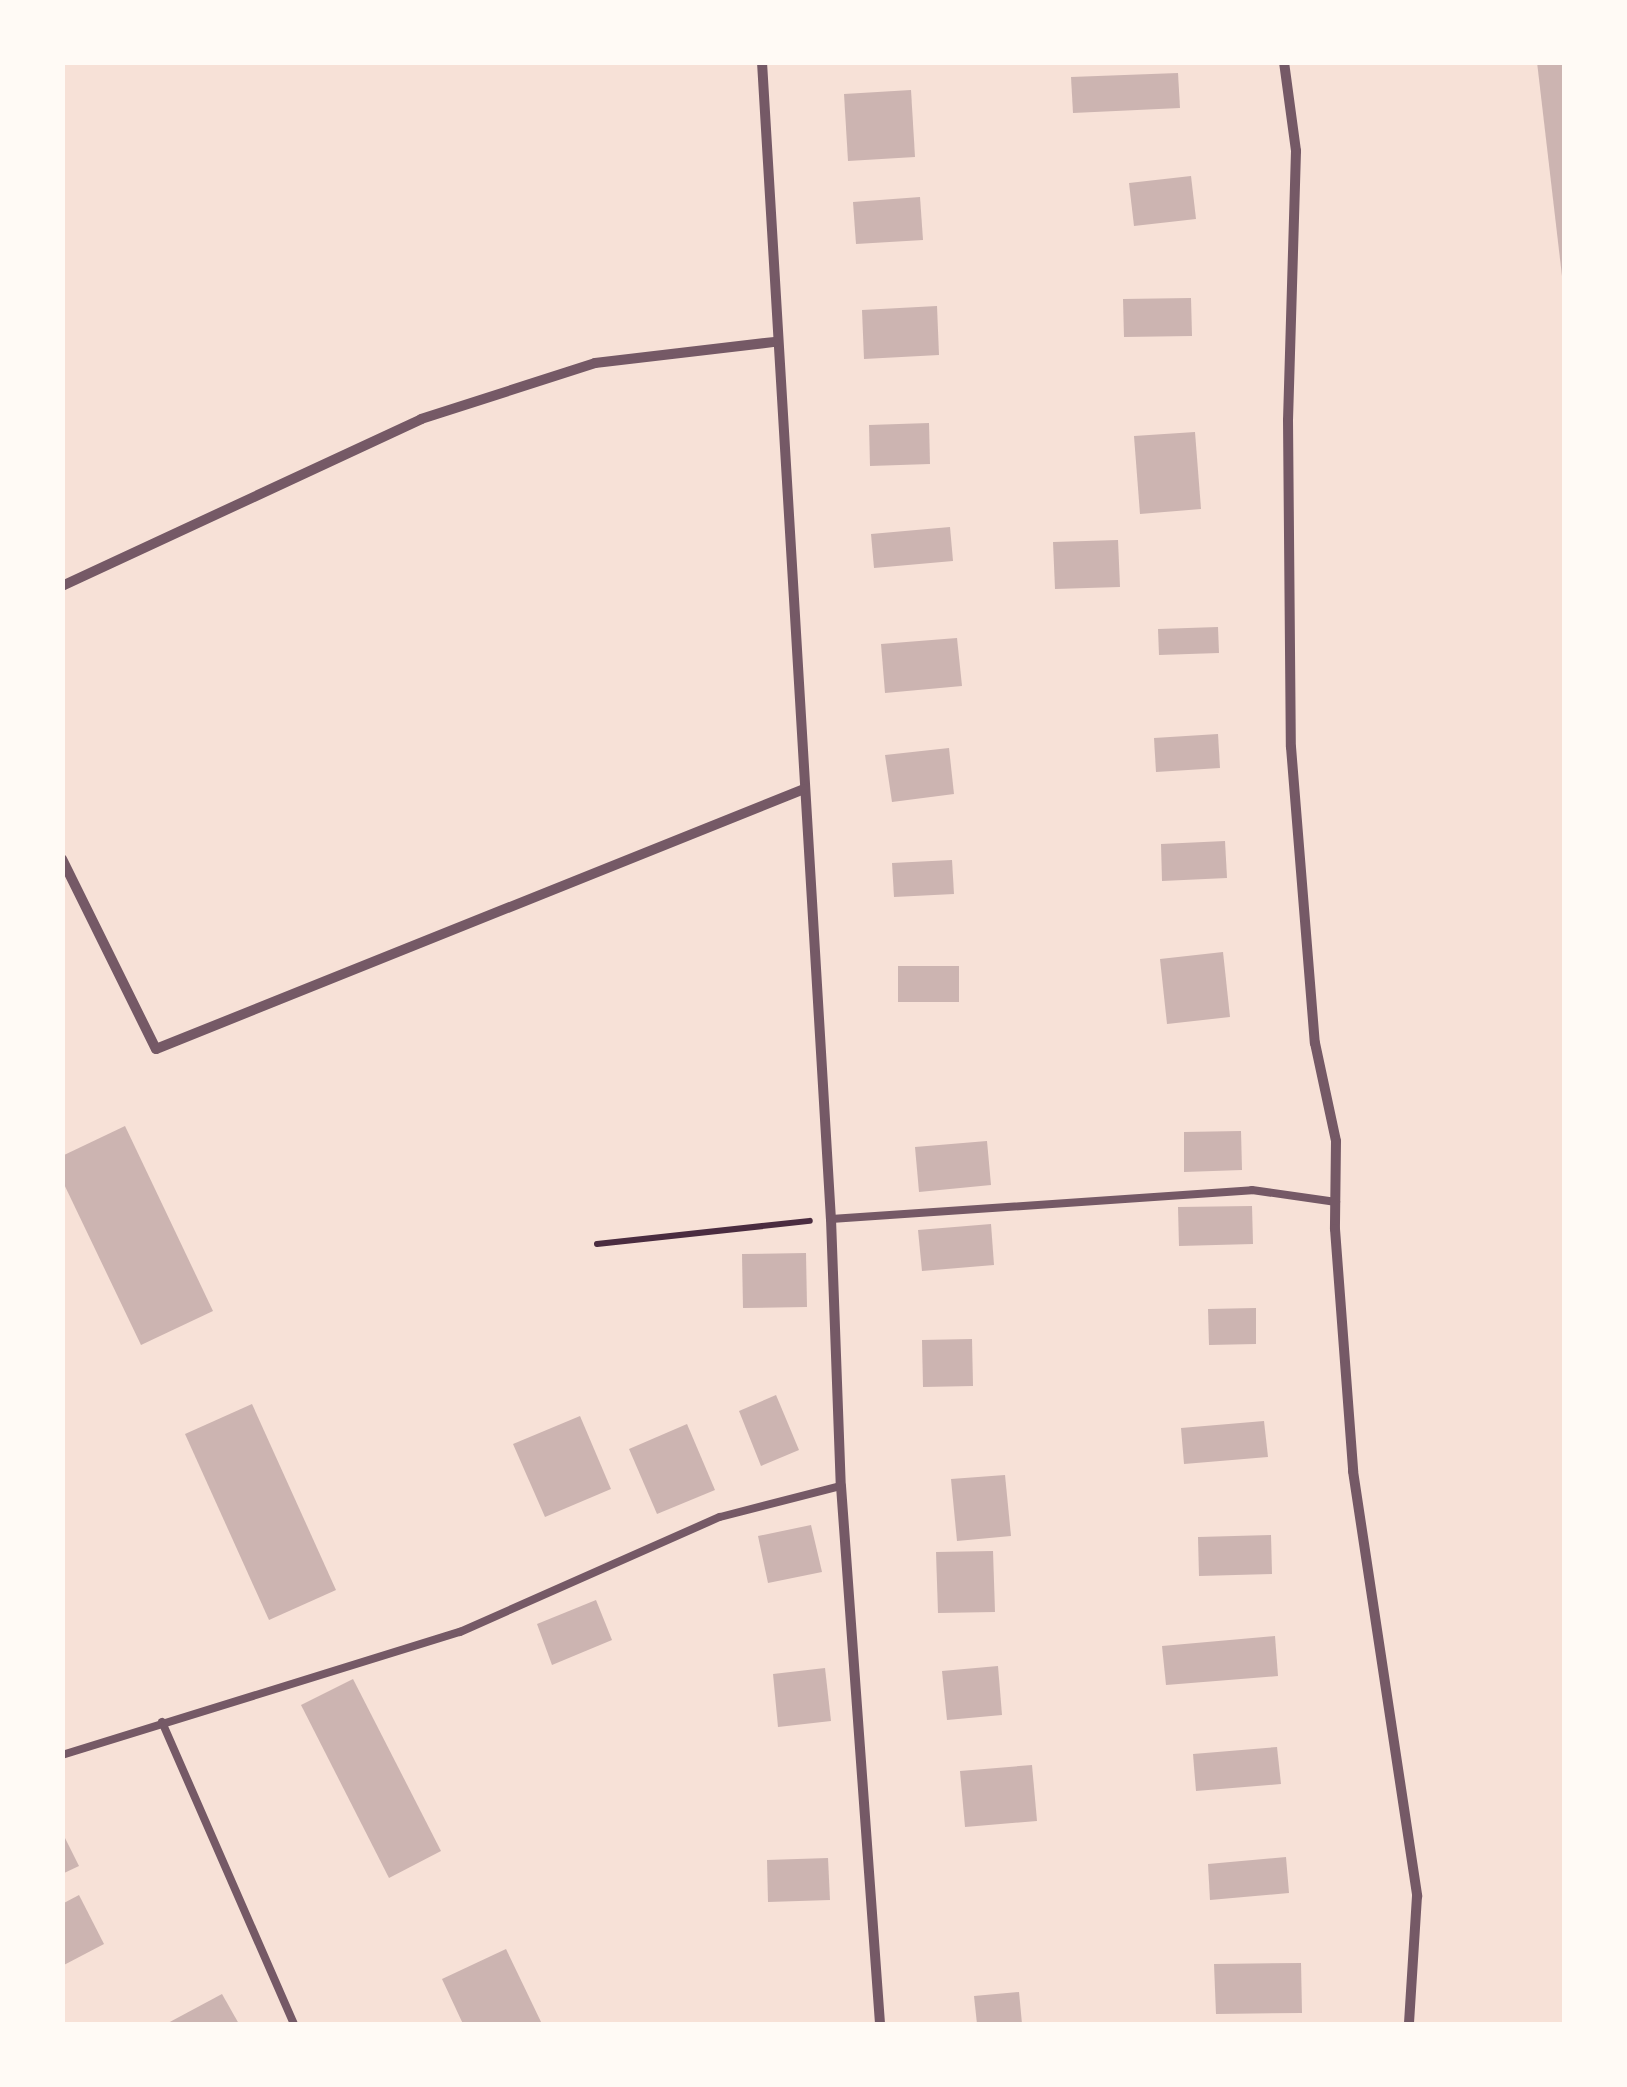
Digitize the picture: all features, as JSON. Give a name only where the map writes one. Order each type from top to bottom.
[{"type":"street","points":[[762,62],[775,342],[831,1219],[840,1486],[880,2024]]},
{"type":"street","points":[[1284,62],[1296,151],[1288,420],[1291,747],[1316,1043],[1336,1141],[1336,1202],[1353,1471],[1417,1896],[1410,2024]]},
{"type":"street","points":[[62,586],[421,419],[595,363],[775,342]]},
{"type":"street","points":[[62,859],[156,1049],[804,789]]},
{"type":"lane","points":[[831,1219],[1252,1190],[1336,1202]]},
{"type":"lane","points":[[62,1755],[460,1632],[720,1517],[840,1486]]},
{"type":"lane","points":[[162,1722],[294,2024]]},
{"type":"path","points":[[597,1244],[831,1219]]},
{"type":"building","points":[[1537,62],[1564,62],[1564,276],[1562,276]]},
{"type":"building","points":[[1178,73],[1180,108],[1073,113],[1071,77]]},
{"type":"building","points":[[911,90],[915,157],[848,161],[844,94]]},
{"type":"building","points":[[1191,176],[1196,219],[1134,226],[1129,183]]},
{"type":"building","points":[[920,197],[923,240],[856,244],[853,202]]},
{"type":"building","points":[[1191,298],[1192,336],[1124,337],[1123,299]]},
{"type":"building","points":[[937,306],[939,355],[864,359],[862,310]]},
{"type":"building","points":[[929,423],[930,464],[870,466],[869,425]]},
{"type":"building","points":[[1195,432],[1201,509],[1140,514],[1134,436]]},
{"type":"building","points":[[950,527],[953,561],[874,568],[871,534]]},
{"type":"building","points":[[1118,540],[1120,587],[1055,589],[1053,542]]},
{"type":"building","points":[[1218,627],[1219,653],[1159,655],[1158,629]]},
{"type":"building","points":[[957,638],[962,686],[885,693],[881,644]]},
{"type":"building","points":[[1218,734],[1220,768],[1156,772],[1154,738]]},
{"type":"building","points":[[949,748],[954,794],[892,802],[885,755]]},
{"type":"building","points":[[1225,841],[1227,878],[1162,881],[1161,844]]},
{"type":"building","points":[[952,860],[954,894],[894,897],[892,863]]},
{"type":"building","points":[[1223,952],[1230,1017],[1167,1024],[1160,959]]},
{"type":"building","points":[[898,966],[959,966],[959,1002],[898,1002]]},
{"type":"building","points":[[125,1126],[213,1311],[141,1345],[62,1180],[62,1156]]},
{"type":"building","points":[[1241,1131],[1242,1170],[1184,1172],[1184,1132]]},
{"type":"building","points":[[987,1141],[991,1185],[919,1192],[915,1147]]},
{"type":"building","points":[[1252,1206],[1253,1244],[1179,1246],[1178,1207]]},
{"type":"building","points":[[991,1224],[994,1265],[922,1271],[918,1230]]},
{"type":"building","points":[[806,1253],[807,1307],[743,1308],[742,1254]]},
{"type":"building","points":[[1256,1308],[1256,1344],[1209,1345],[1208,1309]]},
{"type":"building","points":[[972,1339],[973,1386],[923,1387],[922,1340]]},
{"type":"building","points":[[776,1395],[799,1450],[761,1466],[739,1411]]},
{"type":"building","points":[[252,1404],[336,1590],[269,1620],[185,1434]]},
{"type":"building","points":[[580,1416],[611,1489],[545,1517],[513,1444]]},
{"type":"building","points":[[1264,1421],[1268,1457],[1184,1464],[1181,1428]]},
{"type":"building","points":[[687,1424],[715,1490],[657,1514],[629,1449]]},
{"type":"building","points":[[1005,1475],[1011,1536],[957,1541],[951,1479]]},
{"type":"building","points":[[811,1525],[822,1572],[768,1583],[758,1536]]},
{"type":"building","points":[[1271,1535],[1272,1574],[1199,1576],[1198,1537]]},
{"type":"building","points":[[993,1551],[995,1612],[938,1613],[936,1552]]},
{"type":"building","points":[[596,1600],[612,1640],[552,1665],[537,1624]]},
{"type":"building","points":[[1275,1636],[1278,1676],[1166,1685],[1162,1646]]},
{"type":"building","points":[[998,1666],[1002,1715],[947,1720],[942,1671]]},
{"type":"building","points":[[825,1668],[831,1721],[778,1727],[773,1674]]},
{"type":"building","points":[[353,1679],[441,1851],[389,1878],[301,1705]]},
{"type":"building","points":[[1277,1747],[1281,1784],[1196,1791],[1193,1754]]},
{"type":"building","points":[[1032,1765],[1037,1821],[965,1827],[960,1771]]},
{"type":"building","points":[[62,1832],[79,1866],[62,1874]]},
{"type":"building","points":[[1286,1857],[1289,1893],[1210,1900],[1208,1864]]},
{"type":"building","points":[[828,1858],[830,1900],[768,1902],[767,1860]]},
{"type":"building","points":[[79,1895],[104,1944],[62,1966],[62,1904]]},
{"type":"building","points":[[506,1949],[542,2024],[463,2024],[442,1979]]},
{"type":"building","points":[[1301,1963],[1302,2013],[1216,2014],[1214,1964]]},
{"type":"building","points":[[1019,1992],[1022,2024],[977,2024],[974,1996]]},
{"type":"building","points":[[222,1994],[239,2024],[166,2024]]}]
